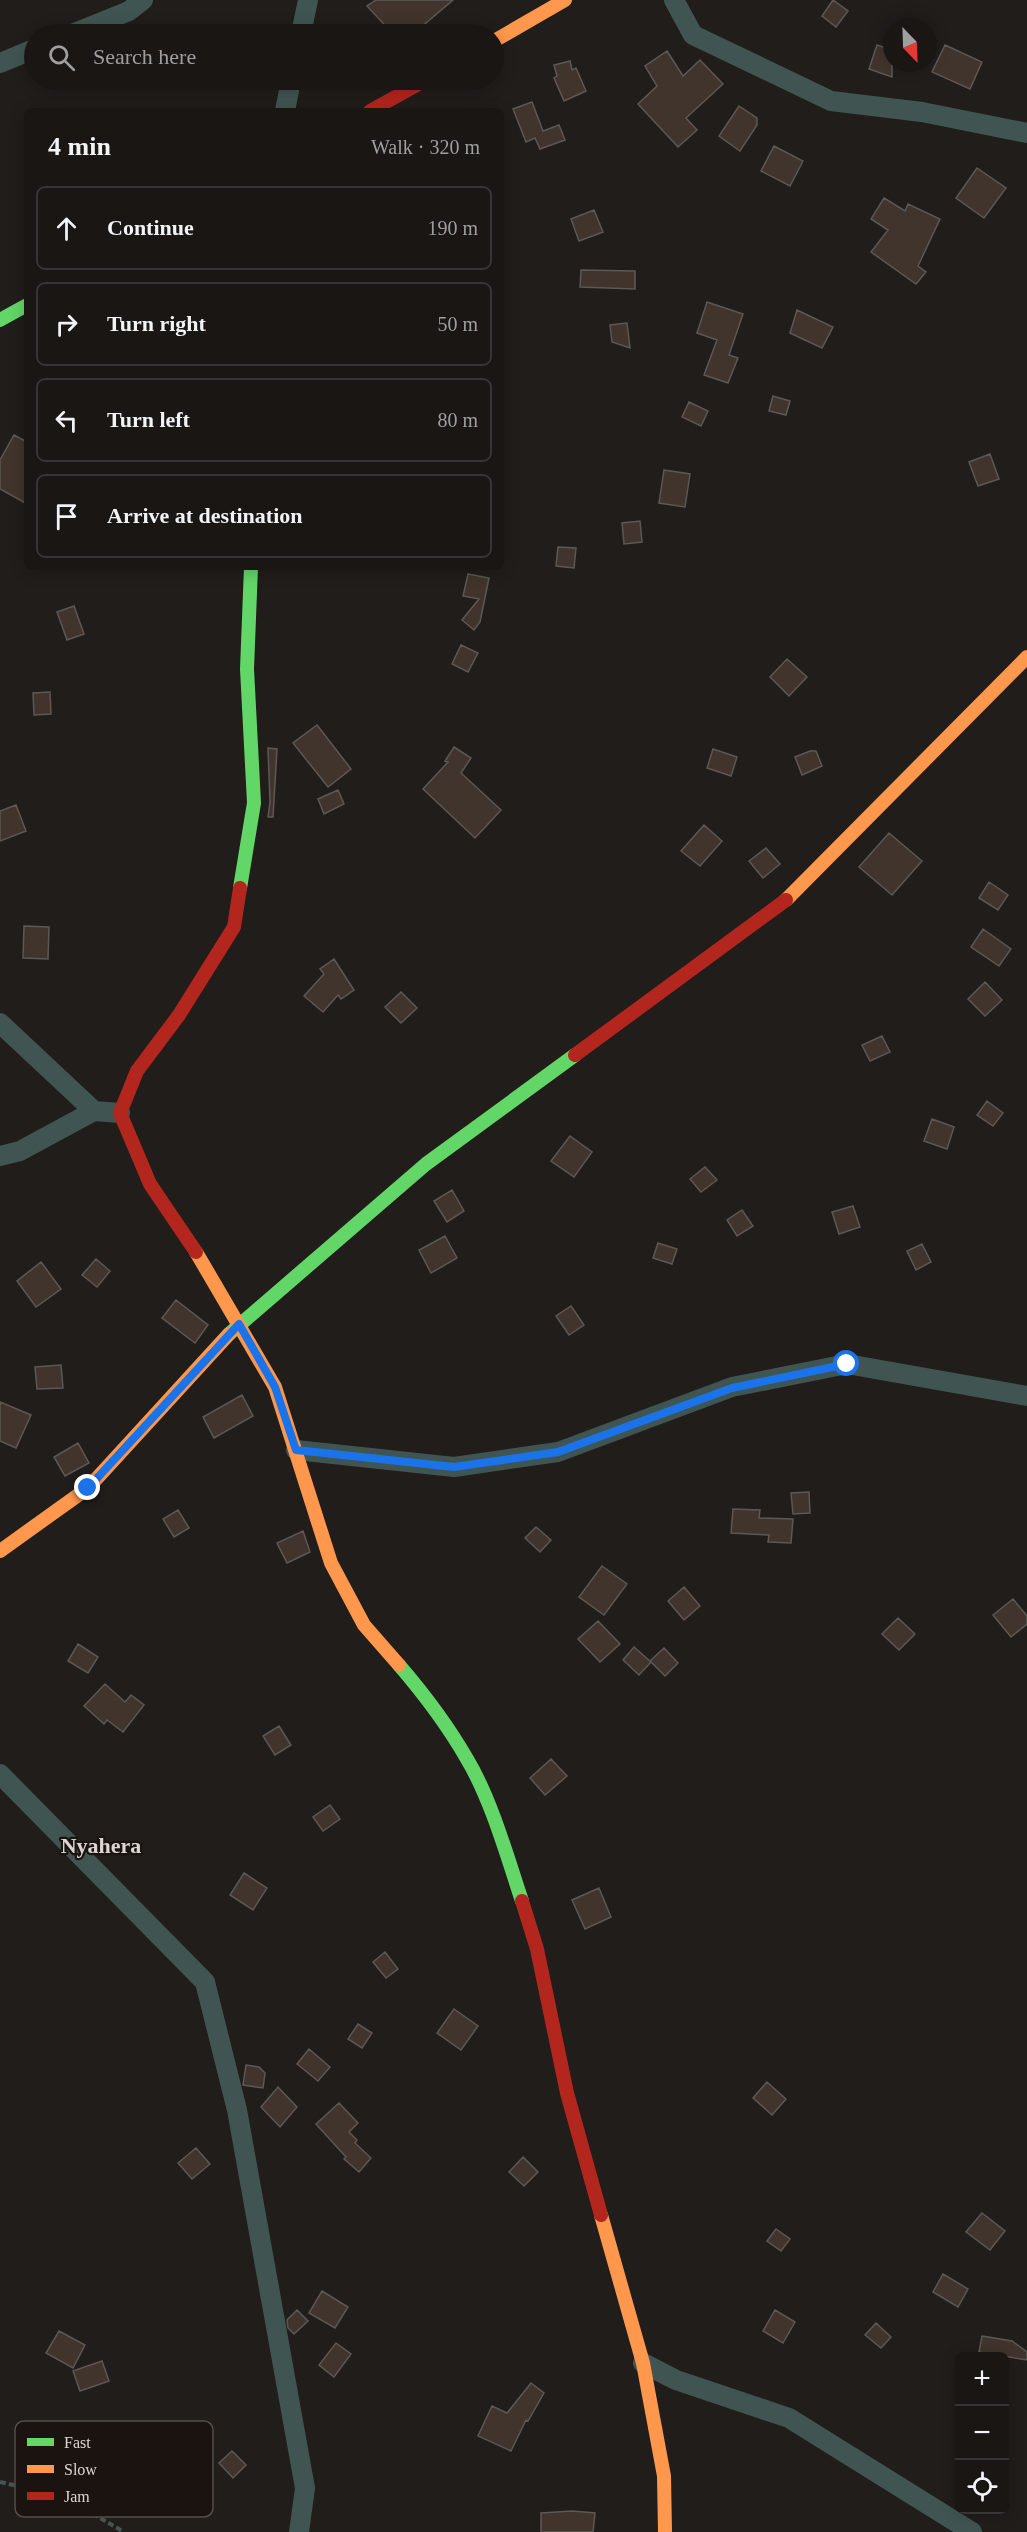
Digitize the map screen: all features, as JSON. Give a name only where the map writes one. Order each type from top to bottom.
[{"type":"street","points":[[97,24],[129,11],[143,0]]},
{"type":"street","points":[[303,24],[308,0]]},
{"type":"street","points":[[504,35],[565,0]]},
{"type":"street","points":[[674,0],[693,35],[831,101],[922,112],[1027,133]]},
{"type":"street","points":[[0,63],[24,54]]},
{"type":"street","points":[[286,108],[289,90]]},
{"type":"street","points":[[375,108],[408,90]]},
{"type":"street","points":[[0,320],[24,307]]},
{"type":"street","points":[[251,570],[248,669],[254,803],[234,927],[179,1015],[137,1071],[120,1113],[150,1184],[214,1279],[275,1387],[330,1563],[364,1624],[419,1689],[468,1760],[500,1835],[537,1949],[567,2093],[643,2363],[664,2476],[665,2532]]},
{"type":"street","points":[[0,1551],[88,1488],[239,1324],[426,1164],[779,907],[1027,657]]},
{"type":"street","points":[[0,1023],[94,1112]]},
{"type":"street","points":[[0,1156],[20,1151],[94,1112],[120,1113]]},
{"type":"street","points":[[296,1450],[454,1467],[558,1452],[732,1388],[847,1364],[1027,1396]]},
{"type":"street","points":[[0,1774],[205,1982],[237,2110],[305,2488],[299,2532]]},
{"type":"street","points":[[643,2363],[676,2380],[789,2418],[972,2532]]},
{"type":"path","points":[[0,2482],[15,2485]]},
{"type":"path","points":[[98,2517],[124,2532]]},
{"type":"building","points":[[376,0],[453,0],[425,24],[384,24],[367,6]]},
{"type":"building","points":[[833,0],[848,11],[836,27],[822,16]]},
{"type":"building","points":[[877,45],[883,47],[883,72],[892,72],[892,77],[869,69]]},
{"type":"building","points":[[945,45],[982,62],[970,89],[932,72],[937,72],[937,62]]},
{"type":"building","points":[[667,51],[683,76],[700,60],[723,84],[686,118],[697,130],[678,147],[638,104],[657,86],[645,66]]},
{"type":"building","points":[[570,61],[572,70],[576,68],[586,91],[564,101],[554,78],[557,76],[554,65]]},
{"type":"building","points":[[532,102],[543,131],[559,125],[565,140],[540,149],[535,138],[526,142],[513,109]]},
{"type":"building","points":[[739,106],[757,118],[757,125],[740,151],[719,136]]},
{"type":"building","points":[[774,146],[803,161],[790,186],[761,171]]},
{"type":"building","points":[[977,168],[1006,188],[984,218],[956,198]]},
{"type":"building","points":[[884,198],[905,211],[908,204],[940,219],[918,266],[926,272],[916,284],[871,252],[888,230],[871,219]]},
{"type":"building","points":[[594,210],[603,232],[579,241],[571,219]]},
{"type":"building","points":[[581,270],[635,271],[635,289],[580,287]]},
{"type":"building","points":[[707,302],[743,314],[729,355],[738,358],[728,383],[704,375],[717,340],[697,333]]},
{"type":"building","points":[[797,310],[833,327],[822,348],[790,333]]},
{"type":"building","points":[[627,323],[630,348],[612,342],[610,325]]},
{"type":"building","points":[[773,396],[790,401],[786,415],[769,411]]},
{"type":"building","points":[[689,402],[708,411],[701,426],[682,417]]},
{"type":"building","points":[[14,435],[24,440],[24,502],[0,489],[0,460]]},
{"type":"building","points":[[990,454],[999,479],[978,486],[969,462]]},
{"type":"building","points":[[664,470],[690,474],[685,507],[659,503]]},
{"type":"building","points":[[640,521],[642,542],[624,544],[622,523]]},
{"type":"building","points":[[558,547],[576,548],[574,568],[556,566]]},
{"type":"building","points":[[468,574],[489,578],[480,622],[474,630],[462,620],[479,599],[463,596]]},
{"type":"building","points":[[74,606],[84,634],[67,640],[57,612]]},
{"type":"building","points":[[461,645],[478,653],[468,672],[452,664]]},
{"type":"building","points":[[787,659],[807,677],[789,696],[770,677]]},
{"type":"building","points":[[50,692],[51,714],[34,715],[33,693]]},
{"type":"building","points":[[317,725],[351,769],[328,787],[293,743]]},
{"type":"building","points":[[454,747],[471,758],[461,773],[501,810],[475,838],[423,789],[448,762],[445,761]]},
{"type":"building","points":[[268,748],[277,749],[273,817],[268,817],[270,802]]},
{"type":"building","points":[[713,749],[737,757],[731,776],[707,768]]},
{"type":"building","points":[[816,751],[822,766],[802,775],[795,757]]},
{"type":"building","points":[[338,790],[344,804],[324,814],[318,799]]},
{"type":"building","points":[[16,805],[26,831],[0,841],[0,811]]},
{"type":"building","points":[[704,825],[722,841],[700,866],[681,851]]},
{"type":"building","points":[[889,833],[922,861],[892,895],[859,867]]},
{"type":"building","points":[[766,848],[780,864],[763,878],[749,861]]},
{"type":"building","points":[[989,882],[1008,895],[998,910],[979,898]]},
{"type":"building","points":[[24,926],[49,927],[48,959],[23,958]]},
{"type":"building","points":[[983,929],[1011,949],[999,966],[971,947]]},
{"type":"building","points":[[334,959],[354,990],[341,999],[338,995],[323,1012],[304,996],[324,974],[320,969]]},
{"type":"building","points":[[985,982],[1002,1000],[985,1016],[968,999]]},
{"type":"building","points":[[401,992],[417,1008],[401,1023],[385,1007]]},
{"type":"building","points":[[882,1036],[890,1052],[870,1061],[862,1045]]},
{"type":"building","points":[[987,1101],[1003,1113],[993,1126],[977,1115]]},
{"type":"building","points":[[932,1119],[954,1127],[947,1149],[924,1141]]},
{"type":"building","points":[[570,1136],[592,1152],[574,1177],[551,1161]]},
{"type":"building","points":[[705,1167],[717,1180],[701,1192],[690,1179]]},
{"type":"building","points":[[452,1190],[464,1211],[447,1222],[434,1201]]},
{"type":"building","points":[[853,1206],[860,1227],[839,1234],[832,1212]]},
{"type":"building","points":[[742,1210],[753,1226],[737,1236],[727,1220]]},
{"type":"building","points":[[445,1236],[457,1258],[431,1273],[419,1250]]},
{"type":"building","points":[[658,1243],[677,1249],[672,1264],[653,1258]]},
{"type":"building","points":[[922,1244],[931,1262],[916,1270],[907,1251]]},
{"type":"building","points":[[96,1259],[110,1271],[97,1287],[82,1275]]},
{"type":"building","points":[[41,1262],[61,1289],[36,1307],[17,1281]]},
{"type":"building","points":[[176,1300],[208,1325],[195,1343],[162,1318]]},
{"type":"building","points":[[571,1306],[584,1325],[569,1335],[556,1316]]},
{"type":"building","points":[[61,1365],[63,1388],[37,1389],[35,1367]]},
{"type":"building","points":[[242,1395],[253,1416],[214,1438],[203,1417]]},
{"type":"building","points":[[0,1402],[31,1415],[16,1448],[0,1441]]},
{"type":"building","points":[[78,1443],[89,1463],[65,1476],[54,1457]]},
{"type":"building","points":[[809,1492],[810,1513],[793,1514],[791,1493]]},
{"type":"building","points":[[733,1509],[760,1510],[759,1518],[793,1519],[791,1543],[768,1542],[769,1535],[731,1533]]},
{"type":"building","points":[[178,1510],[189,1528],[174,1537],[163,1519]]},
{"type":"building","points":[[536,1527],[551,1540],[540,1552],[525,1538]]},
{"type":"building","points":[[303,1531],[310,1552],[287,1563],[277,1543]]},
{"type":"building","points":[[602,1566],[627,1584],[604,1615],[579,1597]]},
{"type":"building","points":[[684,1587],[700,1606],[684,1620],[668,1601]]},
{"type":"building","points":[[1013,1599],[1027,1616],[1027,1624],[1011,1637],[993,1615]]},
{"type":"building","points":[[898,1618],[915,1634],[899,1650],[882,1634]]},
{"type":"building","points":[[598,1621],[620,1644],[600,1662],[578,1639]]},
{"type":"building","points":[[78,1644],[98,1657],[88,1673],[68,1661]]},
{"type":"building","points":[[634,1647],[651,1662],[639,1675],[623,1660]]},
{"type":"building","points":[[664,1648],[678,1663],[665,1676],[650,1661]]},
{"type":"building","points":[[105,1684],[125,1702],[131,1695],[144,1705],[123,1732],[107,1720],[104,1724],[84,1706]]},
{"type":"building","points":[[279,1726],[291,1745],[275,1755],[263,1736]]},
{"type":"building","points":[[551,1759],[567,1776],[545,1795],[530,1778]]},
{"type":"building","points":[[330,1805],[340,1819],[323,1831],[313,1817]]},
{"type":"building","points":[[244,1873],[267,1888],[253,1910],[230,1895]]},
{"type":"building","points":[[599,1888],[611,1917],[585,1929],[572,1900]]},
{"type":"building","points":[[385,1952],[398,1969],[386,1978],[373,1962]]},
{"type":"building","points":[[454,2009],[478,2026],[461,2050],[437,2033]]},
{"type":"building","points":[[358,2024],[372,2033],[362,2048],[348,2039]]},
{"type":"building","points":[[309,2049],[330,2067],[318,2081],[297,2064]]},
{"type":"building","points":[[246,2065],[259,2067],[265,2073],[263,2088],[243,2085]]},
{"type":"building","points":[[767,2082],[786,2099],[772,2115],[753,2098]]},
{"type":"building","points":[[278,2087],[297,2107],[280,2127],[261,2107]]},
{"type":"building","points":[[339,2103],[358,2123],[349,2132],[357,2140],[355,2143],[371,2158],[359,2172],[344,2159],[346,2157],[316,2124]]},
{"type":"building","points":[[196,2148],[210,2164],[192,2179],[178,2163]]},
{"type":"building","points":[[523,2157],[538,2172],[524,2186],[509,2172]]},
{"type":"building","points":[[982,2213],[1005,2231],[990,2250],[966,2232]]},
{"type":"building","points":[[776,2229],[790,2239],[781,2251],[767,2241]]},
{"type":"building","points":[[943,2274],[968,2289],[958,2307],[933,2292]]},
{"type":"building","points":[[322,2291],[348,2307],[335,2328],[309,2313]]},
{"type":"building","points":[[297,2310],[308,2321],[294,2334],[288,2328],[287,2320]]},
{"type":"building","points":[[775,2310],[795,2322],[783,2343],[763,2331]]},
{"type":"building","points":[[876,2323],[891,2337],[881,2348],[865,2335]]},
{"type":"building","points":[[59,2331],[85,2345],[73,2368],[46,2353]]},
{"type":"building","points":[[982,2336],[1012,2341],[1027,2352],[1027,2360],[1009,2357],[1009,2352],[979,2352]]},
{"type":"building","points":[[336,2343],[351,2354],[334,2377],[319,2365]]},
{"type":"building","points":[[102,2361],[109,2381],[80,2391],[73,2371]]},
{"type":"building","points":[[531,2383],[544,2393],[528,2421],[526,2420],[511,2451],[478,2436],[492,2406],[507,2413]]},
{"type":"building","points":[[232,2451],[246,2465],[233,2478],[219,2463]]},
{"type":"building","points":[[572,2511],[595,2513],[593,2532],[541,2532],[541,2513]]},
{"type":"traffic: fast","points":[[0,320],[24,307]]},
{"type":"traffic: fast","points":[[240,888],[254,803],[247,669],[251,570]]},
{"type":"traffic: fast","points":[[229,1334],[426,1164],[575,1055]]},
{"type":"traffic: fast","points":[[399,1665],[444,1722],[476,1775],[498,1828],[522,1901]]},
{"type":"traffic: slow","points":[[504,35],[565,0]]},
{"type":"traffic: slow","points":[[786,900],[1027,657]]},
{"type":"traffic: slow","points":[[196,1252],[275,1387],[331,1563],[364,1625],[399,1665]]},
{"type":"traffic: slow","points":[[0,1551],[88,1488],[229,1334]]},
{"type":"traffic: slow","points":[[601,2215],[643,2363],[664,2476],[665,2532]]},
{"type":"traffic: jam","points":[[375,108],[408,90]]},
{"type":"traffic: jam","points":[[196,1252],[150,1184],[120,1113],[137,1071],[179,1015],[234,927],[240,888]]},
{"type":"traffic: jam","points":[[575,1055],[786,900]]},
{"type":"traffic: jam","points":[[522,1901],[537,1949],[567,2093],[601,2215]]},
{"type":"district","name":"Nyahera","points":[[101,1845]]},
{"type":"route","points":[[88,1488],[239,1324],[275,1387],[296,1450],[454,1467],[558,1452],[732,1388],[847,1364]]}]
